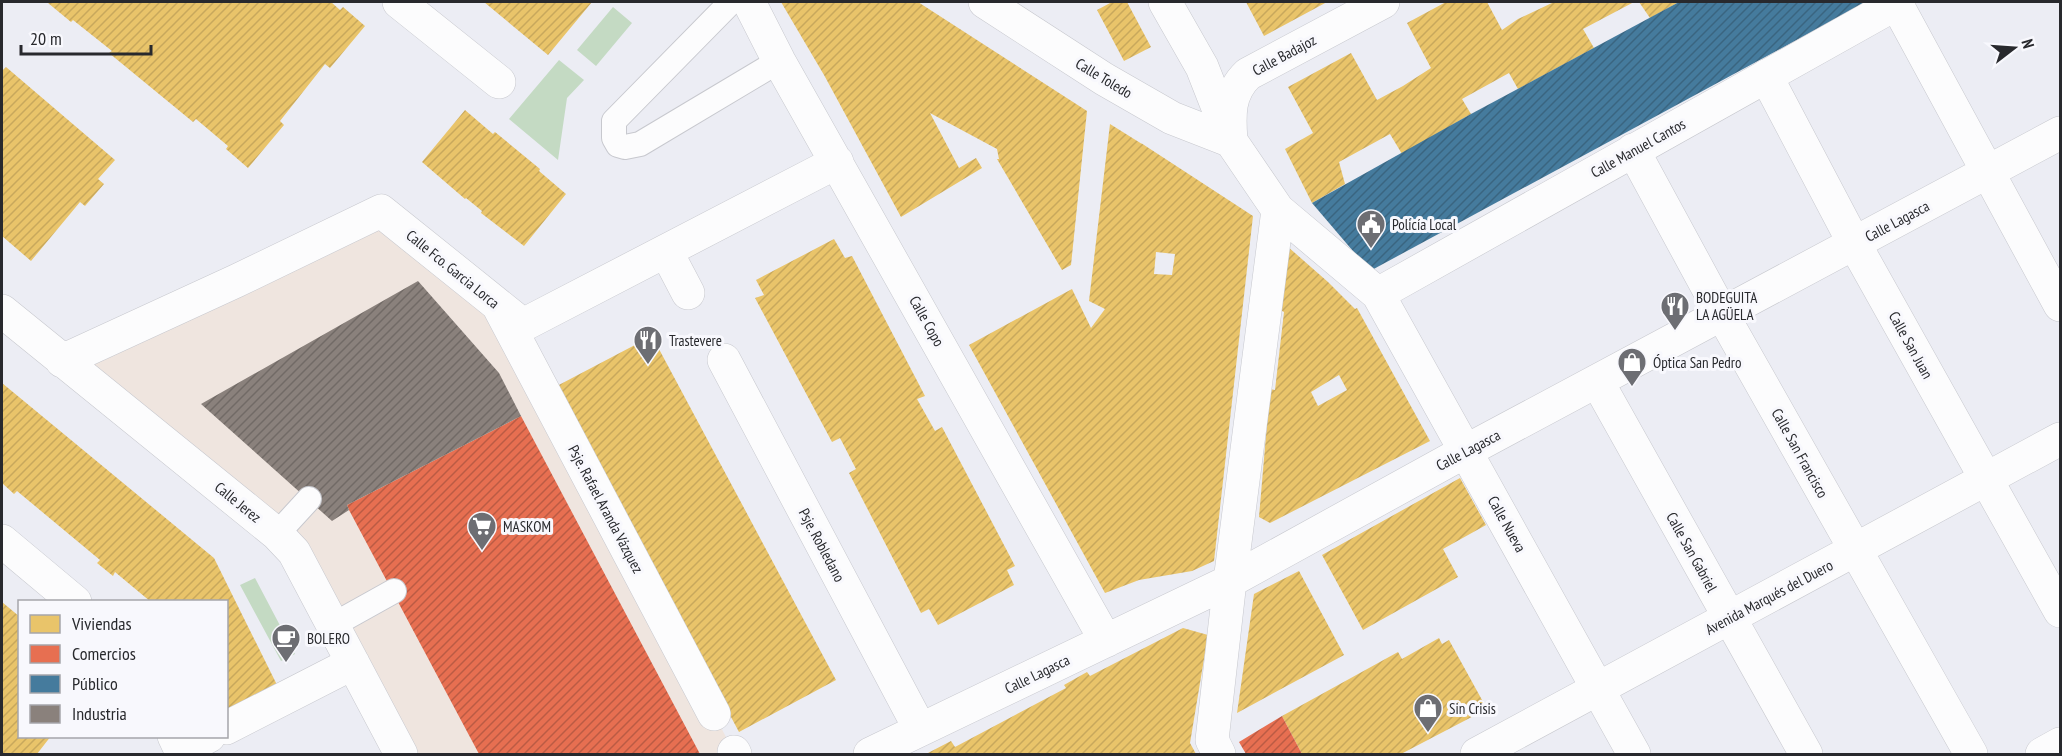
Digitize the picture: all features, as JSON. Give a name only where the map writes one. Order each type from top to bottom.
[{"type":"street","points":[[399,2],[499,82]]},
{"type":"street","name":"Calle Copo","points":[[749,2],[779,61],[1106,641]]},
{"type":"street","name":"Calle Toledo","points":[[986,2],[1104,79],[1172,118],[1231,141]]},
{"type":"street","points":[[1165,2],[1202,67],[1231,141],[1278,210],[1378,294]]},
{"type":"street","name":"Calle Badajoz","points":[[1231,141],[1229,120],[1232,100],[1238,84],[1248,74],[1383,2]]},
{"type":"street","points":[[1897,2],[2061,305]]},
{"type":"street","name":"Calle Manuel Cantos","points":[[1378,294],[1897,2]]},
{"type":"street","name":"Calle San Juan","points":[[1766,76],[1854,243],[2061,611]]},
{"type":"street","name":"Calle Lagasca","points":[[870,754],[1230,581],[1466,451],[2061,133]]},
{"type":"street","name":"Calle San Francisco","points":[[1633,150],[1722,314],[1971,754]]},
{"type":"street","name":"Calle Fco. Garcia Lorca","points":[[62,361],[381,211],[523,325],[837,162]]},
{"type":"street","points":[[1219,754],[1212,740],[1278,210]]},
{"type":"street","points":[[666,251],[688,293]]},
{"type":"street","name":"Calle Nueva","points":[[1378,294],[1634,754]]},
{"type":"street","name":"Psje. Rafael Aranda Vázquez","points":[[497,304],[714,714]]},
{"type":"street","name":"Calle Jerez","points":[[2,311],[277,534],[294,552],[401,754]]},
{"type":"street","name":"Psje. Robledano","points":[[724,360],[920,729]]},
{"type":"street","name":"Calle San Gabriel","points":[[1597,381],[1806,754]]},
{"type":"street","name":"Avenida Marqués del Duero","points":[[1477,754],[2061,440]]},
{"type":"street","points":[[2,542],[73,600]]},
{"type":"street","points":[[228,727],[353,663]]},
{"type":"street","points":[[175,738],[181,751],[205,738]]},
{"type":"street","points":[[2042,754],[2061,744]]},
{"type":"lane","points":[[730,2],[614,121],[614,138],[618,145],[626,147],[640,144],[779,61]]},
{"type":"lane","points":[[277,534],[309,499]]},
{"type":"lane","points":[[333,625],[394,591]]},
{"type":"shaded area","points":[[381,211],[497,304],[735,754],[401,754],[294,552],[62,361]]},
{"type":"green space","points":[[613,7],[632,23],[596,66],[577,50]]},
{"type":"green space","points":[[559,60],[584,80],[567,98],[558,160],[509,119]]},
{"type":"green space","points":[[255,578],[295,654],[281,661],[240,585]]},
{"type":"building: Viviendas","points":[[331,2],[340,10],[343,7],[365,26],[330,68],[325,64],[280,121],[284,125],[248,168],[226,149],[228,146],[196,119],[193,122],[109,53],[112,51],[73,20],[71,22],[48,3]]},
{"type":"building: Viviendas","points":[[484,2],[592,2],[548,55]]},
{"type":"building: Viviendas","points":[[781,2],[918,2],[1087,111],[1071,265],[1062,270],[997,159],[999,159],[997,149],[930,113],[959,168],[976,158],[982,168],[901,217],[824,75]]},
{"type":"building: Viviendas","points":[[1112,2],[1127,2],[1151,47],[1124,61],[1097,10]]},
{"type":"building: Viviendas","points":[[1246,2],[1327,2],[1264,36]]},
{"type":"building: Viviendas","points":[[1446,2],[1487,2],[1502,30],[1518,19],[1554,2],[1634,2],[1583,29],[1594,48],[1518,89],[1509,73],[1462,99],[1471,114],[1402,154],[1390,134],[1339,162],[1345,184],[1312,203],[1285,149],[1313,133],[1288,87],[1351,53],[1377,100],[1431,68],[1407,23]]},
{"type":"building: Viviendas","points":[[1639,2],[1679,2],[1650,18]]},
{"type":"building: Viviendas","points":[[6,67],[115,160],[98,179],[104,184],[85,206],[80,202],[31,261],[2,236],[2,71]]},
{"type":"building: Viviendas","points":[[465,110],[540,169],[539,171],[566,194],[524,246],[481,213],[482,211],[422,162]]},
{"type":"building: Viviendas","points":[[1110,124],[1253,216],[1214,561],[1192,571],[1139,580],[1105,593],[969,345],[1072,289],[1091,328],[1105,309],[1089,301]],"holes":[[[1156,252],[1175,254],[1172,275],[1154,274]]]},
{"type":"building: Viviendas","points":[[834,239],[845,258],[852,256],[925,396],[917,399],[935,431],[942,427],[1015,566],[1007,570],[1014,585],[938,625],[929,609],[921,613],[849,473],[856,469],[840,438],[832,442],[755,298],[764,295],[756,280]]},
{"type":"building: Viviendas","points":[[1287,246],[1355,309],[1357,308],[1430,441],[1270,523],[1259,517],[1270,389],[1275,390],[1284,312],[1280,310]],"holes":[[[1339,375],[1347,390],[1318,406],[1311,392]]]},
{"type":"building: Viviendas","points":[[652,336],[836,680],[739,732],[555,387]]},
{"type":"building: Viviendas","points":[[2,383],[214,558],[279,689],[228,714],[228,600],[149,600],[115,572],[113,576],[97,563],[100,560],[17,491],[14,494],[2,483]]},
{"type":"building: Viviendas","points":[[1460,478],[1486,525],[1443,549],[1458,577],[1363,630],[1322,555]]},
{"type":"building: Viviendas","points":[[1299,571],[1344,655],[1237,713],[1254,594]]},
{"type":"building: Viviendas","points":[[2,602],[18,615],[18,738],[49,738],[37,754],[2,754]]},
{"type":"building: Viviendas","points":[[1183,628],[1208,635],[1190,743],[1196,754],[926,754],[951,741],[955,747],[1066,688],[1064,685],[1087,672],[1090,676]]},
{"type":"building: Viviendas","points":[[1439,638],[1442,644],[1449,640],[1487,709],[1401,754],[1302,754],[1282,716],[1398,652],[1402,659]]},
{"type":"building: Comercios","name":"MASKOM","points":[[521,416],[700,754],[479,754],[349,510],[347,505]]},
{"type":"building: Comercios","points":[[1282,716],[1302,754],[1246,754],[1239,742]]},
{"type":"building: Público","points":[[1679,2],[1867,2],[1370,271],[1312,203],[1471,114]]},
{"type":"building: Industria","points":[[418,281],[499,373],[521,416],[347,505],[349,510],[332,521],[201,404]]},
{"type":"place","name":"Policía Local","points":[[1371,250]]},
{"type":"place","name":"BODEGUITA LA AGÜELA","points":[[1675,332]]},
{"type":"place","name":"Trastevere","points":[[648,366]]},
{"type":"place","name":"Óptica San Pedro","points":[[1632,388]]},
{"type":"place","name":"MASKOM","points":[[482,552]]},
{"type":"place","name":"BOLERO","points":[[286,664]]},
{"type":"place","name":"Sin Crisis","points":[[1428,734]]}]
